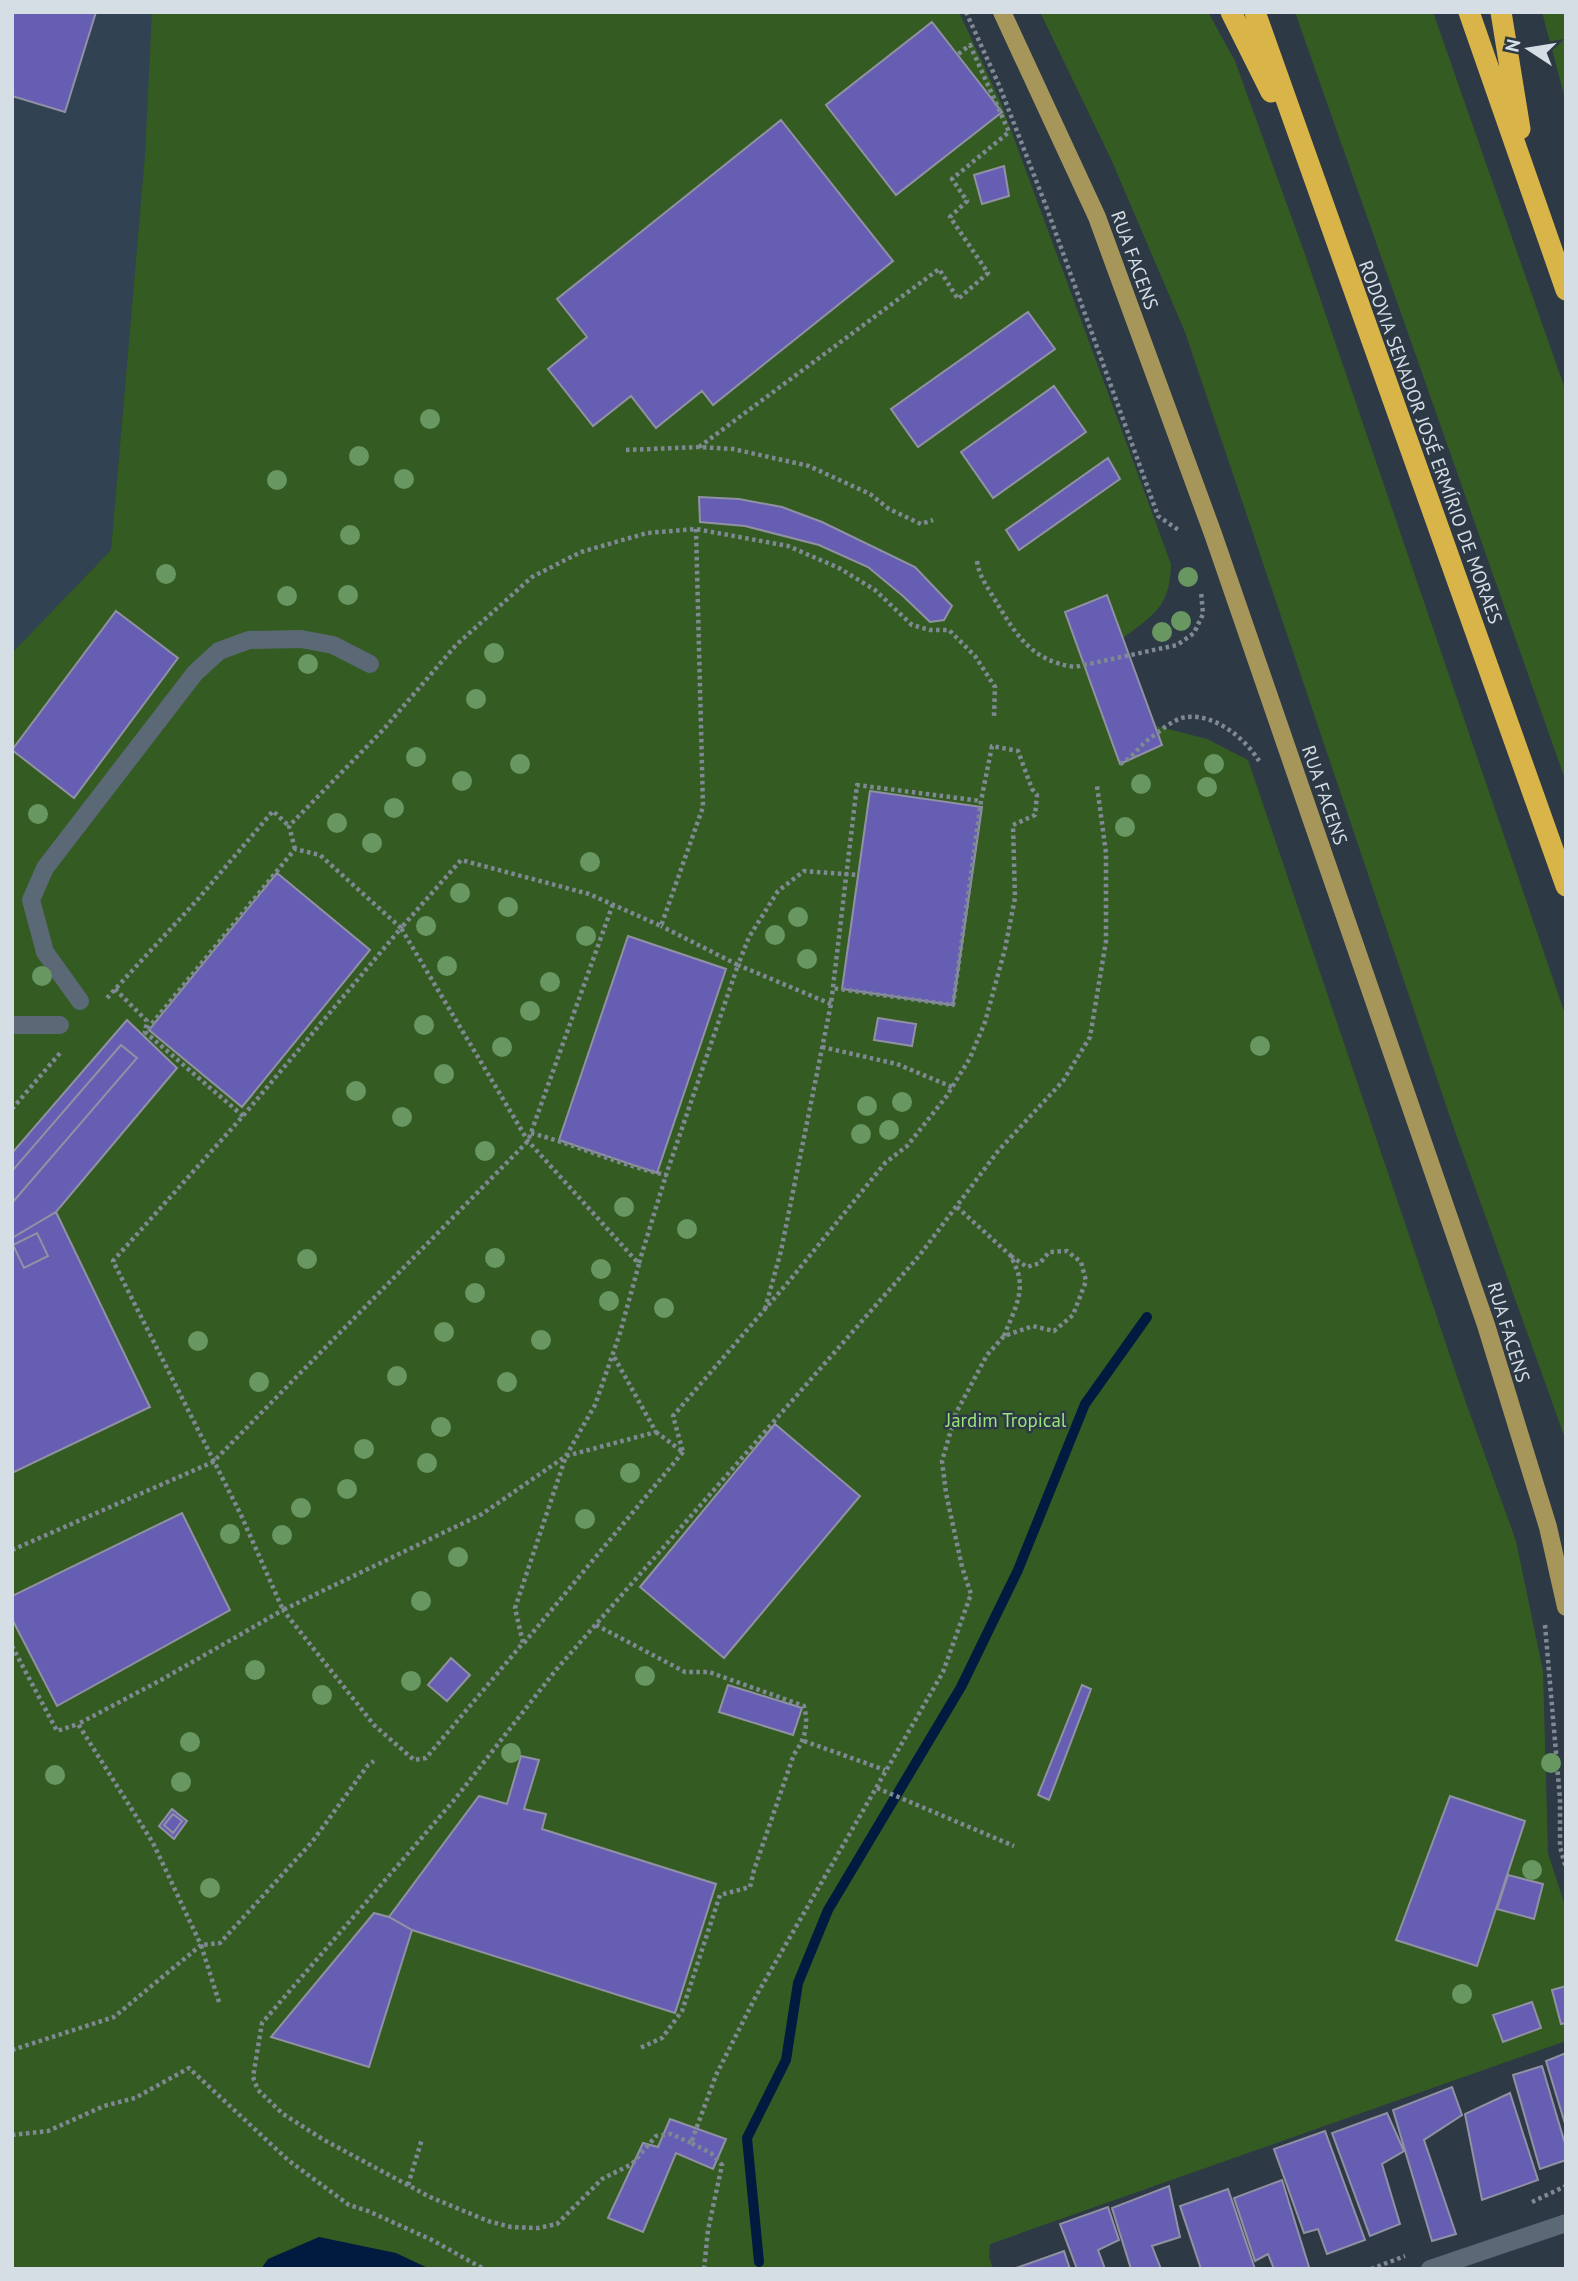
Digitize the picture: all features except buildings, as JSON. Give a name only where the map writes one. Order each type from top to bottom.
[{"type":"highway","points":[[1231,12],[1309,169]]},
{"type":"highway","name":"RODOVIA SENADOR JOSÉ ERMÍRIO DE MORAES","points":[[1255,12],[1566,886]]},
{"type":"highway","points":[[1469,12],[1566,290]]},
{"type":"highway","points":[[1501,12],[1529,186]]},
{"type":"main road","name":"RUA FACENS","points":[[1002,12],[1097,216],[1213,534],[1486,1325],[1548,1527],[1566,1607]]},
{"type":"street","points":[[80,1001],[45,952],[31,900],[45,868],[195,673],[219,651],[249,640],[301,639],[333,645],[370,664]]},
{"type":"street","points":[[12,1026],[60,1025]]},
{"type":"street","points":[[1431,2269],[1566,2223]]},
{"type":"path","points":[[966,12],[999,85],[1046,206],[1158,516],[1180,530],[1185,537]]},
{"type":"path","points":[[699,447],[939,269],[958,299],[988,272],[950,216],[967,201],[952,179],[1009,132],[970,45],[957,55]]},
{"type":"path","points":[[626,450],[699,447],[733,449],[808,466],[870,494],[889,509],[921,524],[933,520]]},
{"type":"path","points":[[289,826],[383,730],[456,645],[532,577],[581,552],[647,533],[696,528],[788,546],[839,568],[875,590],[912,625],[930,630],[949,630],[975,656],[995,687],[994,717]]},
{"type":"path","points":[[661,926],[703,807],[696,528]]},
{"type":"path","points":[[977,561],[979,575],[1020,640],[1040,654],[1064,665],[1076,667],[1177,645],[1194,633],[1203,614],[1200,585]]},
{"type":"path","points":[[1120,764],[1130,760],[1145,742],[1186,717],[1215,722],[1250,747],[1261,765]]},
{"type":"path","points":[[683,1452],[673,1416],[885,1163],[907,1146],[952,1087],[970,1058],[985,1022],[1015,898],[1013,825],[1035,815],[1037,795],[1032,789],[1018,751],[992,746],[981,801],[953,1005],[832,988]]},
{"type":"path","points":[[764,1310],[781,1251],[831,1004],[857,785],[981,801]]},
{"type":"path","points":[[704,2269],[708,2230],[722,2165],[711,2153],[671,2134],[656,2136],[632,2164],[602,2179],[557,2224],[538,2228],[511,2227],[488,2221],[430,2197],[324,2140],[283,2114],[258,2090],[253,2077],[262,2023],[455,1799],[555,1671],[919,1256],[998,1152],[1063,1081],[1090,1037],[1106,941],[1106,853],[1097,786]]},
{"type":"path","points":[[145,1032],[146,1021],[115,989],[199,898],[273,811],[289,826],[295,849]]},
{"type":"path","points":[[295,849],[320,855],[401,928],[528,1141],[639,1264]]},
{"type":"path","points":[[145,1032],[295,849]]},
{"type":"path","points":[[683,1452],[426,1758],[414,1760],[374,1725],[283,1610],[241,1516],[113,1261],[243,1116],[461,860],[589,894],[738,965],[831,1004]]},
{"type":"path","points":[[523,1643],[515,1608],[566,1456],[595,1405],[613,1354],[666,1175],[749,937],[778,891],[804,871],[858,875]]},
{"type":"path","points":[[12,1550],[214,1462],[528,1141],[614,904]]},
{"type":"path","points":[[145,1032],[243,1116]]},
{"type":"path","points":[[822,1047],[897,1064],[952,1087]]},
{"type":"path","points":[[531,1133],[559,1140],[619,1163],[666,1175]]},
{"type":"path","points":[[957,1206],[1011,1256],[1027,1267],[1040,1263],[1049,1252],[1067,1251],[1081,1262],[1086,1281],[1073,1315],[1054,1331],[1033,1326],[1004,1336]]},
{"type":"path","points":[[691,2143],[716,2075],[756,1996],[943,1672],[971,1594],[962,1567],[942,1461],[956,1413],[987,1356],[1004,1336],[1018,1304],[1020,1278],[1011,1256]]},
{"type":"path","points":[[613,1354],[656,1432],[683,1452]]},
{"type":"path","points":[[12,1646],[57,1731],[78,1724],[161,1680],[283,1610],[482,1514],[566,1456],[656,1432]]},
{"type":"path","points":[[1544,1619],[1551,1674],[1560,1799],[1560,1847],[1566,1868]]},
{"type":"path","points":[[596,1625],[685,1672],[709,1672],[804,1706],[807,1714],[804,1741],[794,1754],[750,1887],[720,1895],[682,2011],[662,2038],[640,2049]]},
{"type":"path","points":[[78,1724],[153,1843],[201,1945],[219,2002]]},
{"type":"path","points":[[804,1741],[885,1770]]},
{"type":"path","points":[[12,2050],[114,2017],[201,1945],[220,1943],[312,1842],[368,1765],[374,1761]]},
{"type":"path","points":[[877,1788],[1014,1846]]},
{"type":"path","points":[[12,2135],[48,2131],[104,2106],[135,2098],[189,2068],[264,2140],[340,2199],[432,2240],[484,2269]]},
{"type":"path","points":[[408,2185],[422,2139]]},
{"type":"shaded area","points":[[12,12],[153,12],[147,133],[111,550],[12,653]]},
{"type":"green space","name":"Jardim Tropical","points":[[152,12],[959,12],[1001,103],[1171,564],[1168,590],[1159,608],[1123,638],[1156,726],[1207,739],[1248,760],[1466,1403],[1516,1541],[1543,1671],[1548,1853],[1566,1909],[1566,2041],[990,2244],[989,2257],[993,2269],[12,2269],[12,653],[111,550],[145,155]]},
{"type":"green space","points":[[1040,12],[1208,12],[1235,61],[1307,260],[1566,1017],[1566,1441],[1451,1120],[1185,332],[1111,159]]},
{"type":"green space","points":[[1295,12],[1433,12],[1566,392],[1566,782]]},
{"type":"green space","points":[[1542,12],[1566,12],[1566,102]]},
{"type":"water","points":[[319,2237],[396,2253],[430,2269],[261,2269],[268,2259]]},
{"type":"waterway","points":[[759,2262],[747,2138],[786,2060],[798,1983],[828,1910],[961,1687],[1018,1570],[1085,1404],[1147,1317]]}]
